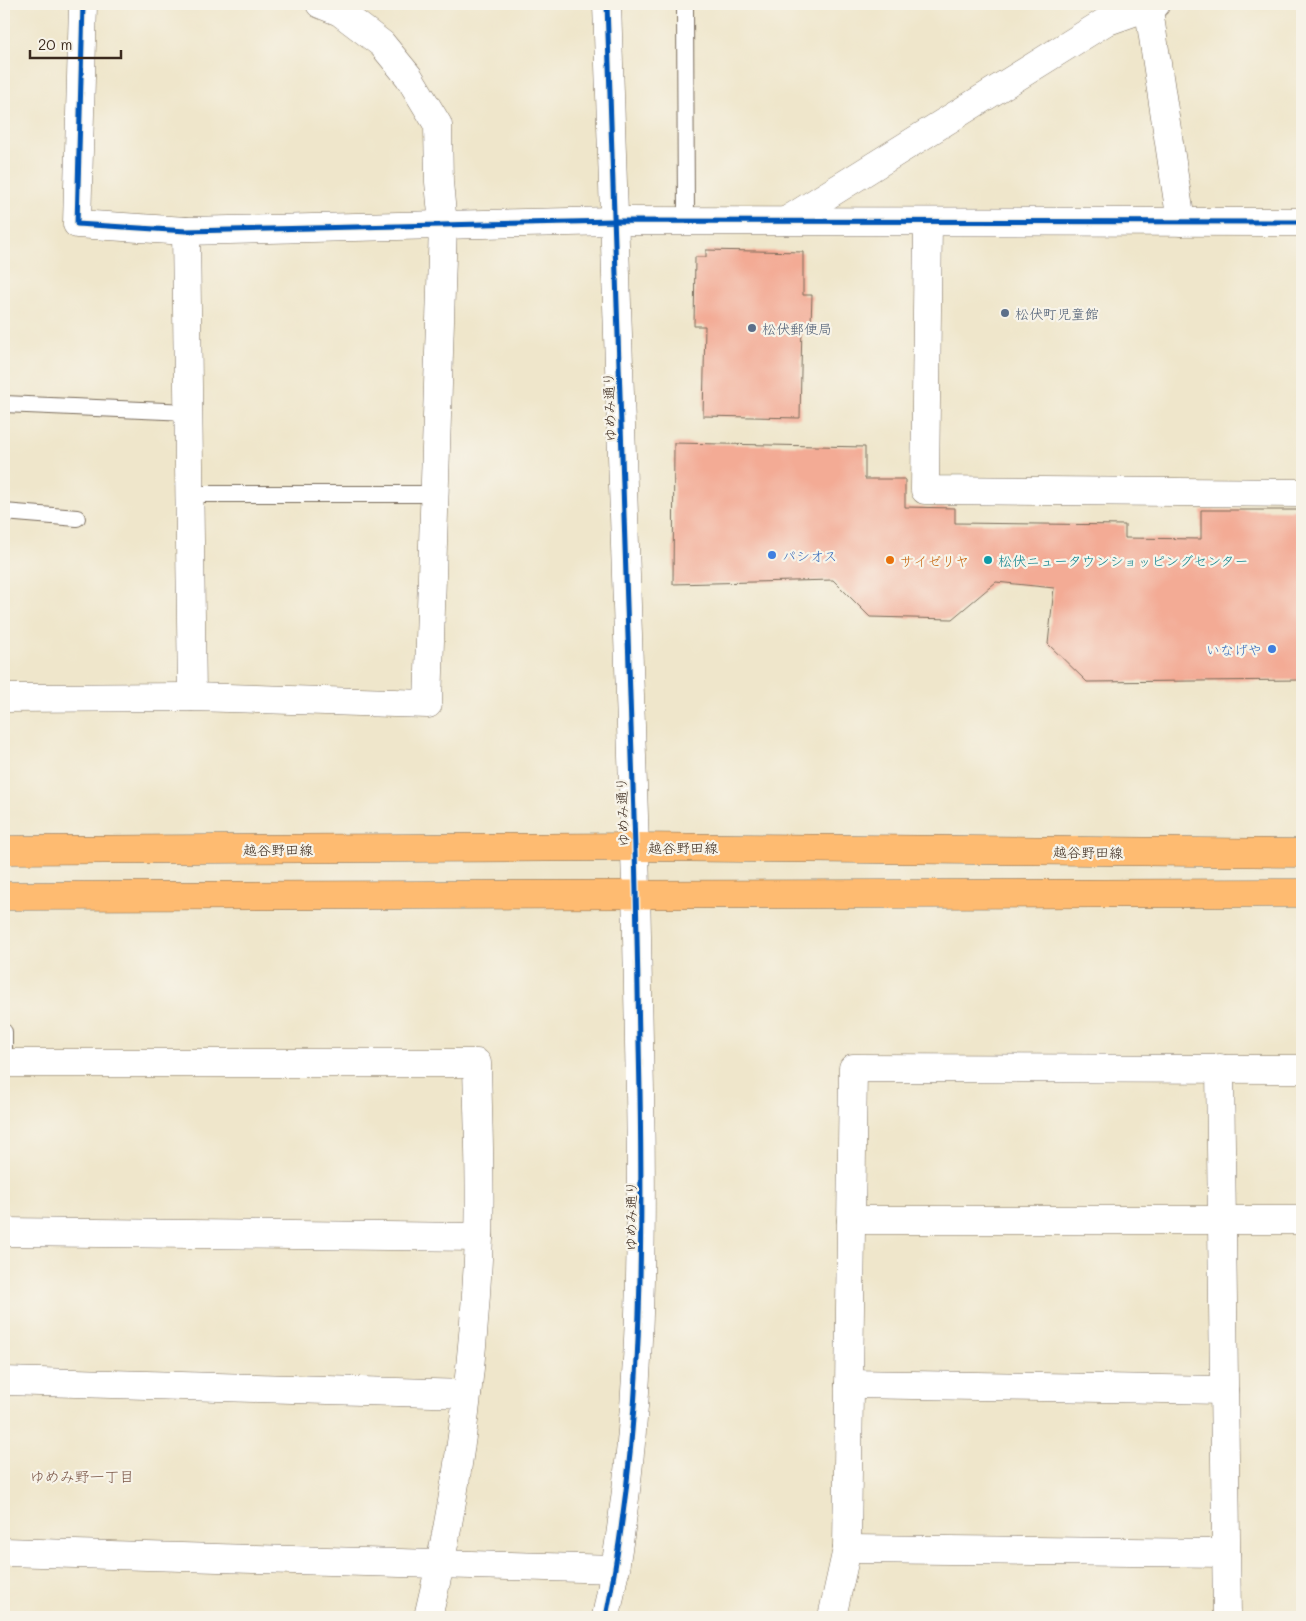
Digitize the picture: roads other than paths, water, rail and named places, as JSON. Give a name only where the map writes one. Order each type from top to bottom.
[{"type":"main road","name":"越谷野田線","points":[[4,850],[635,847],[1302,853]]},
{"type":"main road","points":[[4,896],[1302,893]]},
{"type":"street","points":[[83,4],[77,224],[186,231],[614,221],[1302,222]]},
{"type":"street","points":[[4,698],[192,697],[428,704],[443,225],[439,182],[438,125],[409,76],[382,44],[340,12],[320,4]]},
{"type":"street","name":"ゆめみ通り","points":[[606,1617],[616,1569],[632,1436],[640,1335],[642,1211],[637,896],[607,4]]},
{"type":"street","points":[[786,221],[1105,22],[1151,5],[1181,222]]},
{"type":"street","points":[[928,222],[925,490],[1302,493]]},
{"type":"street","points":[[186,231],[192,697]]},
{"type":"street","points":[[4,1063],[477,1063],[479,1237],[467,1394],[441,1564],[428,1617]]},
{"type":"street","points":[[832,1617],[847,1549],[854,1068],[1302,1068]]},
{"type":"street","points":[[1220,1068],[1227,1617]]},
{"type":"street","points":[[851,1220],[1302,1220]]},
{"type":"street","points":[[4,1232],[479,1237]]},
{"type":"street","points":[[4,1382],[467,1394]]},
{"type":"street","points":[[849,1384],[1224,1390]]},
{"type":"street","points":[[847,1549],[1226,1553]]},
{"type":"street","points":[[4,1552],[616,1569]]},
{"type":"lane","points":[[686,4],[686,221]]},
{"type":"lane","points":[[4,404],[188,412]]},
{"type":"lane","points":[[189,494],[435,494]]},
{"type":"lane","points":[[4,512],[77,518]]},
{"type":"lane","points":[[4,1032],[4,1063]]},
{"type":"place","name":"松伏町児童館","points":[[1005,313]]},
{"type":"place","name":"松伏郵便局","points":[[752,328]]},
{"type":"place","name":"パシオス","points":[[772,555]]},
{"type":"place","name":"サイゼリヤ","points":[[890,560]]},
{"type":"place","name":"松伏ニュータウンショッピングセンター","points":[[988,560]]},
{"type":"place","name":"いなげや","points":[[1272,649]]},
{"type":"district","name":"ゆめみ野一丁目","points":[[82,1476]]}]
